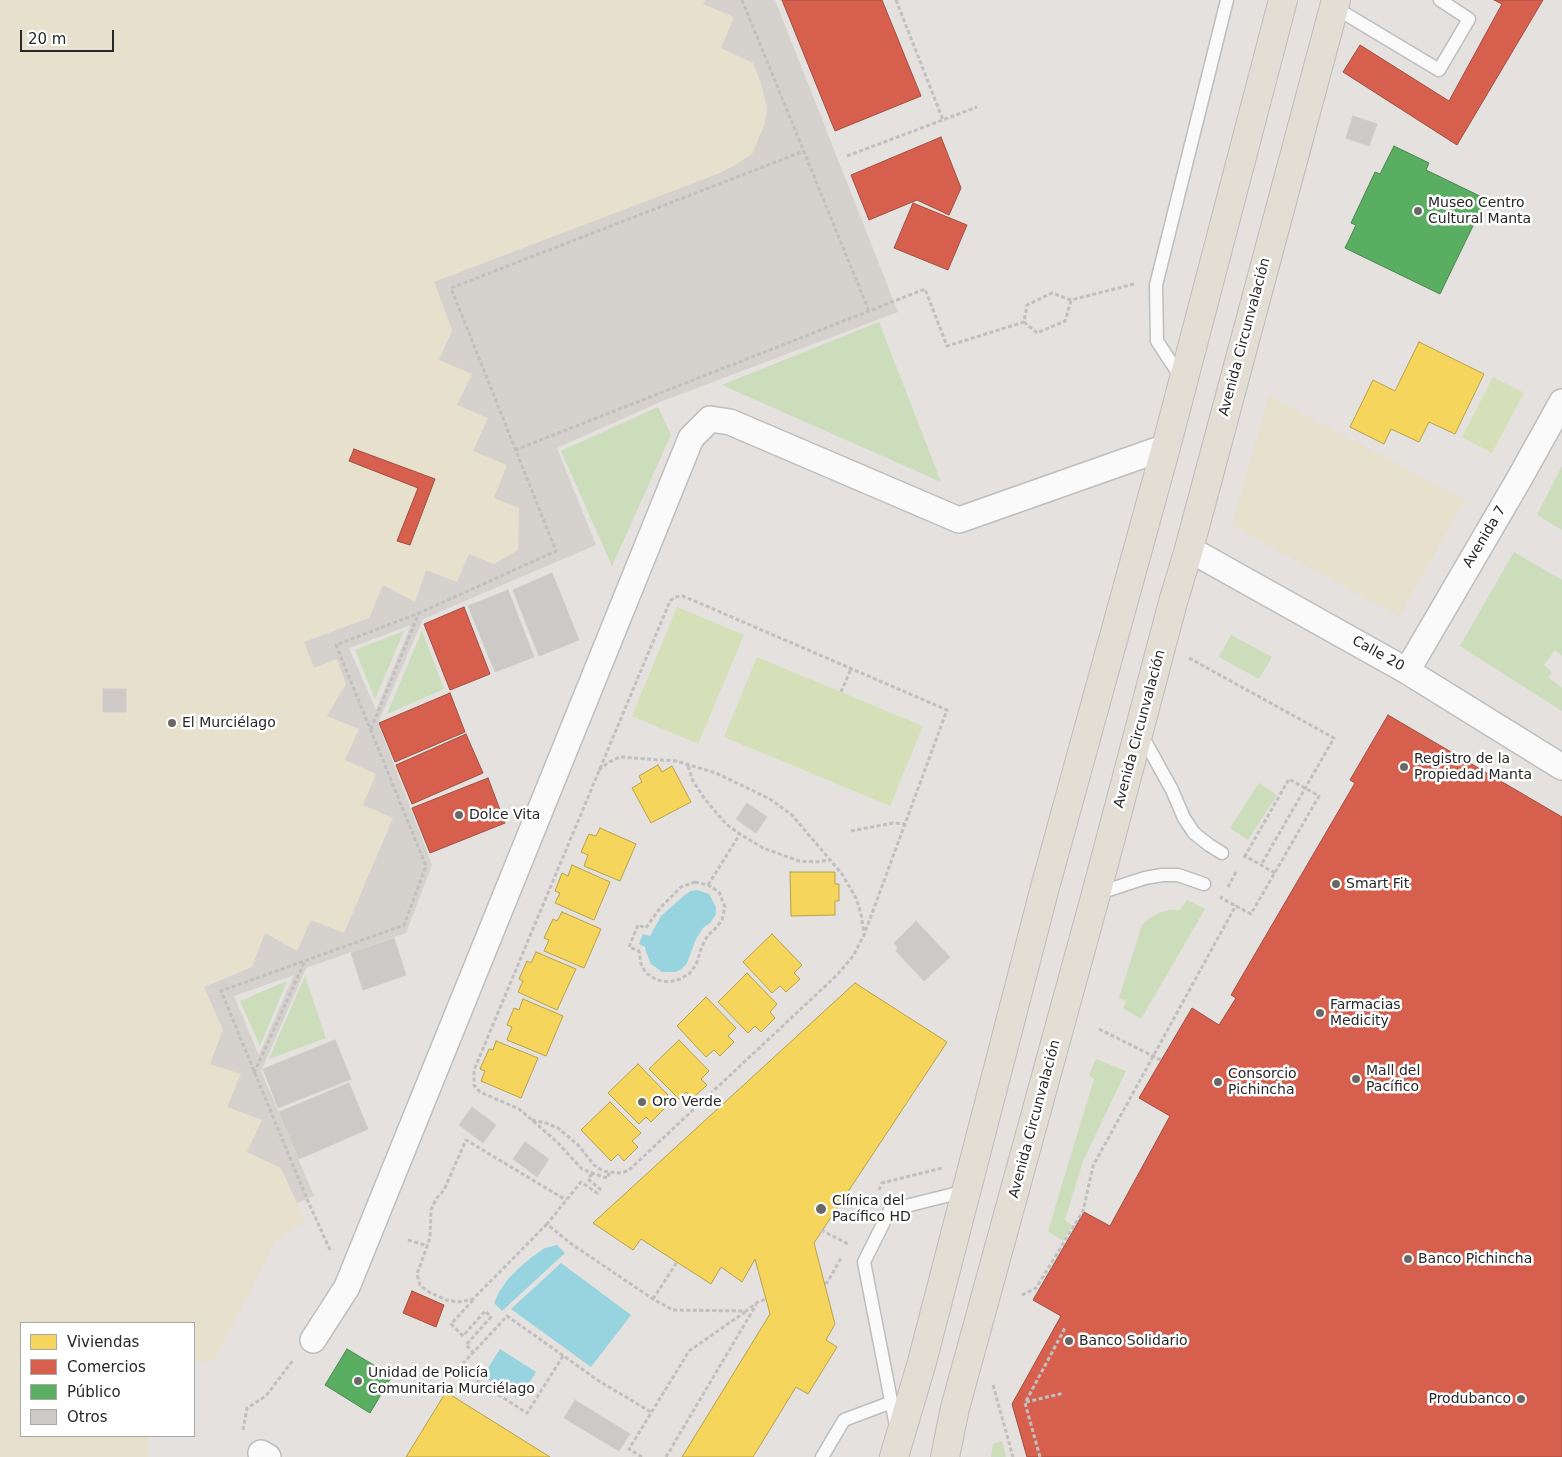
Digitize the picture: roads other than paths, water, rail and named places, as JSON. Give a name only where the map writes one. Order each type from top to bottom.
[{"type":"main road","points":[[896,1448],[922,1362],[1044,891],[1184,382],[1283,0]]},
{"type":"main road","name":"Avenida Circunvalación","points":[[945,1457],[955,1408],[1096,894],[1335,3]]},
{"type":"street","name":"Avenida 7","points":[[1407,671],[1562,402]]},
{"type":"street","points":[[313,1340],[347,1287],[691,438],[710,418],[730,422],[958,520],[1166,447]]},
{"type":"street","name":"Calle 20","points":[[1189,549],[1407,671],[1560,764]]},
{"type":"lane","points":[[1184,382],[1157,342],[1156,285],[1227,0]]},
{"type":"lane","points":[[1335,3],[1439,70],[1469,19],[1440,0]]},
{"type":"lane","points":[[1140,731],[1172,790],[1184,818],[1194,833],[1208,846],[1222,853]]},
{"type":"lane","points":[[1096,894],[1145,878],[1162,875],[1178,875],[1204,884]]},
{"type":"lane","points":[[896,1448],[892,1402],[864,1262],[890,1210],[966,1190]]},
{"type":"lane","points":[[822,1457],[844,1420],[892,1402]]},
{"type":"water","points":[[697,890],[709,894],[716,907],[716,914],[696,939],[687,963],[682,969],[675,972],[662,972],[651,964],[645,947],[639,944],[643,934],[650,936],[661,916],[686,894]]},
{"type":"water","points":[[557,1245],[565,1253],[502,1311],[494,1303],[508,1279],[532,1257],[545,1248]]},
{"type":"water","points":[[561,1263],[631,1315],[591,1367],[511,1309]]},
{"type":"water","points":[[500,1349],[536,1372],[519,1399],[483,1376]]},
{"type":"place","name":"Museo Centro Cultural Manta","points":[[1418,211]]},
{"type":"place","name":"El Murciélago","points":[[172,723]]},
{"type":"place","name":"Registro de la Propiedad Manta","points":[[1404,767]]},
{"type":"place","name":"Dolce Vita","points":[[459,815]]},
{"type":"place","name":"Smart Fit","points":[[1336,884]]},
{"type":"place","name":"Farmacias Medicity","points":[[1320,1013]]},
{"type":"place","name":"Mall del Pacífico","points":[[1356,1079]]},
{"type":"place","name":"Consorcio Pichincha","points":[[1218,1082]]},
{"type":"place","name":"Oro Verde","points":[[642,1102]]},
{"type":"place","name":"Clínica del Pacífico HD","points":[[821,1209]]},
{"type":"place","name":"Banco Pichincha","points":[[1408,1259]]},
{"type":"place","name":"Banco Solidario","points":[[1069,1341]]},
{"type":"place","name":"Unidad de Policía Comunitaria Murciélago","points":[[358,1381]]},
{"type":"place","name":"Produbanco","points":[[1521,1399]]}]
